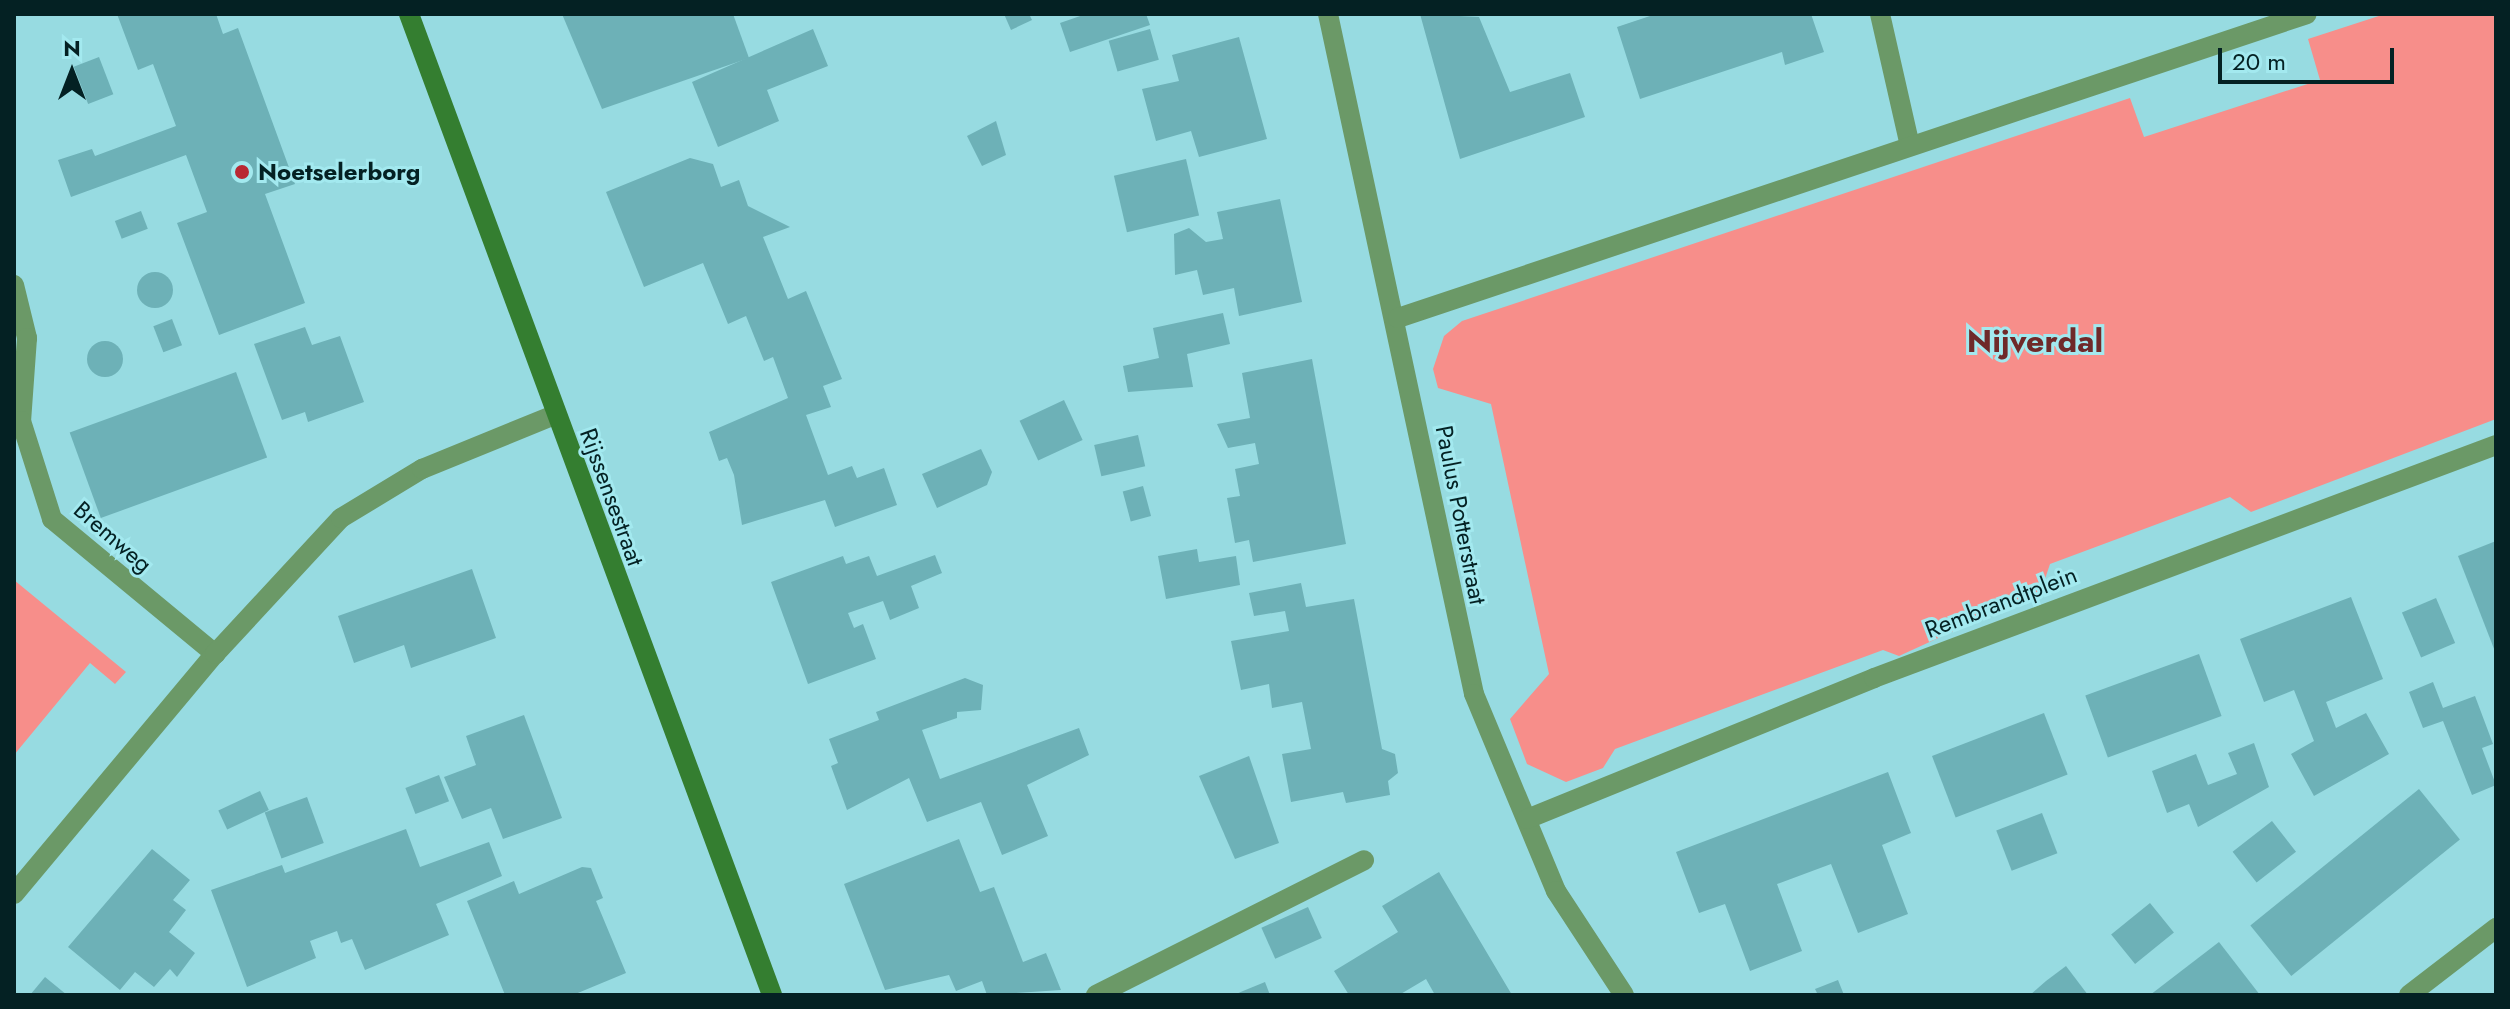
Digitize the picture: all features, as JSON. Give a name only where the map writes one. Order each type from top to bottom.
[{"type":"main road","name":"Rijssensestraat","points":[[409,14],[554,415],[772,995]]},
{"type":"street","name":"Paulus Potterstraat","points":[[1328,14],[1398,318],[1457,633],[1474,694],[1584,942],[1624,995]]},
{"type":"street","points":[[1880,14],[1910,146]]},
{"type":"street","points":[[1398,318],[2307,14]]},
{"type":"street","name":"Bremweg","points":[[14,285],[27,338],[21,421],[52,519],[215,654]]},
{"type":"street","points":[[14,894],[215,654],[316,541],[368,498],[554,415]]},
{"type":"street","name":"Rembrandtplein","points":[[1527,819],[1874,678],[2496,445]]},
{"type":"street","points":[[1096,995],[1364,860]]},
{"type":"street","points":[[2409,995],[2496,928]]},
{"type":"shaded area","points":[[2385,14],[2496,14],[2496,419],[2251,512],[2230,497],[2050,564],[2041,591],[1899,656],[1883,650],[1615,749],[1603,768],[1566,782],[1527,764],[1510,719],[1549,674],[1491,404],[1438,388],[1433,369],[1444,336],[1462,321],[2130,98],[2144,137],[2320,80],[2308,39]]},
{"type":"shaded area","points":[[14,580],[126,672],[115,684],[90,663],[14,755]]},
{"type":"building","name":"Noetselerborg","points":[[117,14],[216,14],[223,34],[238,28],[295,184],[265,194],[305,303],[219,335],[177,223],[207,212],[186,155],[71,197],[58,160],[92,149],[95,156],[176,126],[153,64],[138,70]]},
{"type":"building","points":[[562,14],[733,14],[749,58],[602,109]]},
{"type":"building","points":[[1004,14],[1029,14],[1032,20],[1011,30]]},
{"type":"building","points":[[1086,14],[1146,14],[1150,25],[1070,52],[1060,23]]},
{"type":"building","points":[[1420,14],[1479,17],[1510,92],[1570,73],[1585,117],[1460,159]]},
{"type":"building","points":[[1656,14],[1811,14],[1824,52],[1785,65],[1782,52],[1640,99],[1617,27]]},
{"type":"building","points":[[813,29],[828,66],[767,90],[779,121],[718,147],[692,82]]},
{"type":"building","points":[[1150,29],[1159,60],[1117,72],[1109,41]]},
{"type":"building","points":[[1239,37],[1267,139],[1199,157],[1191,131],[1156,141],[1142,89],[1179,81],[1172,55]]},
{"type":"building","points":[[99,57],[113,94],[88,104],[74,67]]},
{"type":"building","points":[[996,121],[1006,155],[982,166],[967,136]]},
{"type":"building","points":[[690,158],[713,164],[721,187],[739,180],[748,206],[790,227],[763,237],[788,299],[806,291],[842,379],[823,386],[831,407],[806,415],[828,475],[852,466],[857,478],[884,468],[897,505],[835,527],[825,500],[742,525],[734,475],[727,458],[719,461],[709,432],[788,398],[773,357],[764,361],[746,316],[728,324],[703,263],[644,287],[606,192]]},
{"type":"building","points":[[1186,159],[1199,216],[1127,232],[1114,176]]},
{"type":"building","points":[[1280,199],[1302,302],[1239,316],[1234,288],[1203,295],[1197,270],[1175,275],[1174,234],[1189,228],[1206,242],[1223,239],[1217,212]]},
{"type":"building","points":[[141,211],[148,229],[122,239],[115,221]]},
{"type":"building","points":[[155,272],[168,277],[173,290],[168,303],[155,308],[142,303],[137,290],[142,277]]},
{"type":"building","points":[[1223,313],[1230,344],[1187,354],[1193,387],[1128,392],[1123,366],[1159,358],[1153,328]]},
{"type":"building","points":[[172,319],[182,345],[163,352],[153,326]]},
{"type":"building","points":[[305,327],[312,345],[340,336],[364,402],[308,422],[305,412],[282,420],[254,344]]},
{"type":"building","points":[[105,341],[118,346],[123,359],[118,372],[105,377],[92,372],[87,359],[92,346]]},
{"type":"building","points":[[1312,359],[1346,544],[1253,562],[1249,540],[1235,543],[1227,498],[1240,496],[1235,469],[1259,464],[1255,443],[1228,448],[1217,424],[1250,418],[1242,373]]},
{"type":"building","points":[[236,372],[267,458],[101,518],[70,433]]},
{"type":"building","points":[[1064,400],[1083,440],[1038,461],[1020,421]]},
{"type":"building","points":[[1138,435],[1145,466],[1101,476],[1094,445]]},
{"type":"building","points":[[981,449],[992,472],[987,485],[937,508],[922,474]]},
{"type":"building","points":[[1143,486],[1151,516],[1131,521],[1123,491]]},
{"type":"building","points":[[2496,541],[2496,654],[2458,556]]},
{"type":"building","points":[[1197,549],[1199,562],[1236,556],[1240,585],[1166,599],[1158,556]]},
{"type":"building","points":[[935,555],[942,573],[911,586],[919,608],[890,620],[883,601],[848,613],[854,628],[863,624],[876,659],[808,684],[771,582],[843,556],[846,564],[869,556],[877,576]]},
{"type":"building","points":[[472,569],[496,638],[411,668],[404,645],[354,663],[338,616]]},
{"type":"building","points":[[1301,583],[1306,607],[1354,599],[1382,749],[1395,754],[1398,773],[1388,781],[1390,795],[1346,803],[1343,792],[1291,802],[1282,754],[1311,749],[1302,702],[1272,708],[1269,684],[1241,690],[1231,641],[1289,631],[1285,611],[1254,616],[1249,593]]},
{"type":"building","points":[[2351,597],[2383,679],[2326,702],[2336,728],[2366,713],[2389,754],[2314,796],[2291,754],[2314,741],[2294,690],[2264,702],[2240,639]]},
{"type":"building","points":[[2436,598],[2455,643],[2421,658],[2402,612]]},
{"type":"building","points":[[2199,654],[2222,716],[2108,757],[2085,695]]},
{"type":"building","points":[[965,678],[983,685],[981,710],[957,712],[957,718],[922,730],[940,779],[1079,728],[1089,755],[1027,785],[1048,836],[1002,855],[981,802],[927,822],[909,778],[847,810],[831,766],[838,763],[829,739],[879,720],[876,712]]},
{"type":"building","points":[[2433,682],[2443,708],[2475,696],[2493,744],[2482,748],[2496,785],[2472,795],[2443,721],[2423,728],[2409,692]]},
{"type":"building","points":[[2044,713],[2068,775],[1956,818],[1932,756]]},
{"type":"building","points":[[524,715],[562,818],[503,839],[491,808],[462,819],[444,777],[476,765],[466,736]]},
{"type":"building","points":[[2254,743],[2269,787],[2198,827],[2189,804],[2167,813],[2152,771],[2196,754],[2208,785],[2237,774],[2228,753]]},
{"type":"building","points":[[1249,756],[1279,843],[1235,859],[1199,776]]},
{"type":"building","points":[[1888,772],[1911,833],[1882,845],[1908,914],[1858,933],[1831,864],[1777,884],[1802,951],[1750,971],[1725,904],[1699,913],[1676,852]]},
{"type":"building","points":[[439,775],[449,801],[415,814],[405,788]]},
{"type":"building","points":[[2419,789],[2460,840],[2291,976],[2250,926]]},
{"type":"building","points":[[260,791],[269,810],[227,829],[218,810]]},
{"type":"building","points":[[307,797],[324,843],[281,858],[265,812]]},
{"type":"building","points":[[2042,813],[2057,853],[2012,871],[1996,831]]},
{"type":"building","points":[[2272,821],[2296,852],[2257,883],[2233,852]]},
{"type":"building","points":[[406,829],[420,867],[489,842],[502,876],[436,904],[449,935],[365,970],[352,939],[341,943],[337,931],[310,941],[316,958],[247,987],[211,890],[282,865],[285,873]]},
{"type":"building","points":[[959,839],[980,892],[994,887],[1023,962],[1046,953],[1061,990],[987,995],[982,981],[956,991],[949,975],[885,990],[844,884]]},
{"type":"building","points":[[152,849],[190,880],[173,900],[186,910],[169,932],[195,953],[177,977],[170,969],[154,987],[135,972],[120,990],[68,947]]},
{"type":"building","points":[[582,867],[591,868],[603,898],[596,901],[626,973],[573,995],[505,995],[467,901],[514,881],[519,894]]},
{"type":"building","points":[[1439,872],[1512,995],[1435,995],[1426,979],[1399,995],[1349,995],[1334,971],[1398,932],[1382,906]]},
{"type":"building","points":[[2150,903],[2174,933],[2135,964],[2111,934]]},
{"type":"building","points":[[1308,907],[1322,938],[1275,959],[1261,928]]},
{"type":"building","points":[[2219,942],[2260,995],[2150,995],[2176,975]]},
{"type":"building","points":[[2066,966],[2088,995],[2030,995],[2046,981]]},
{"type":"building","points":[[45,977],[67,995],[30,995]]},
{"type":"building","points":[[1838,980],[1844,995],[1818,995],[1815,989]]},
{"type":"building","points":[[1265,982],[1270,995],[1234,995],[1243,991]]},
{"type":"place","name":"Noetselerborg","points":[[242,172]]},
{"type":"district","name":"Nijverdal","points":[[2035,341]]}]
